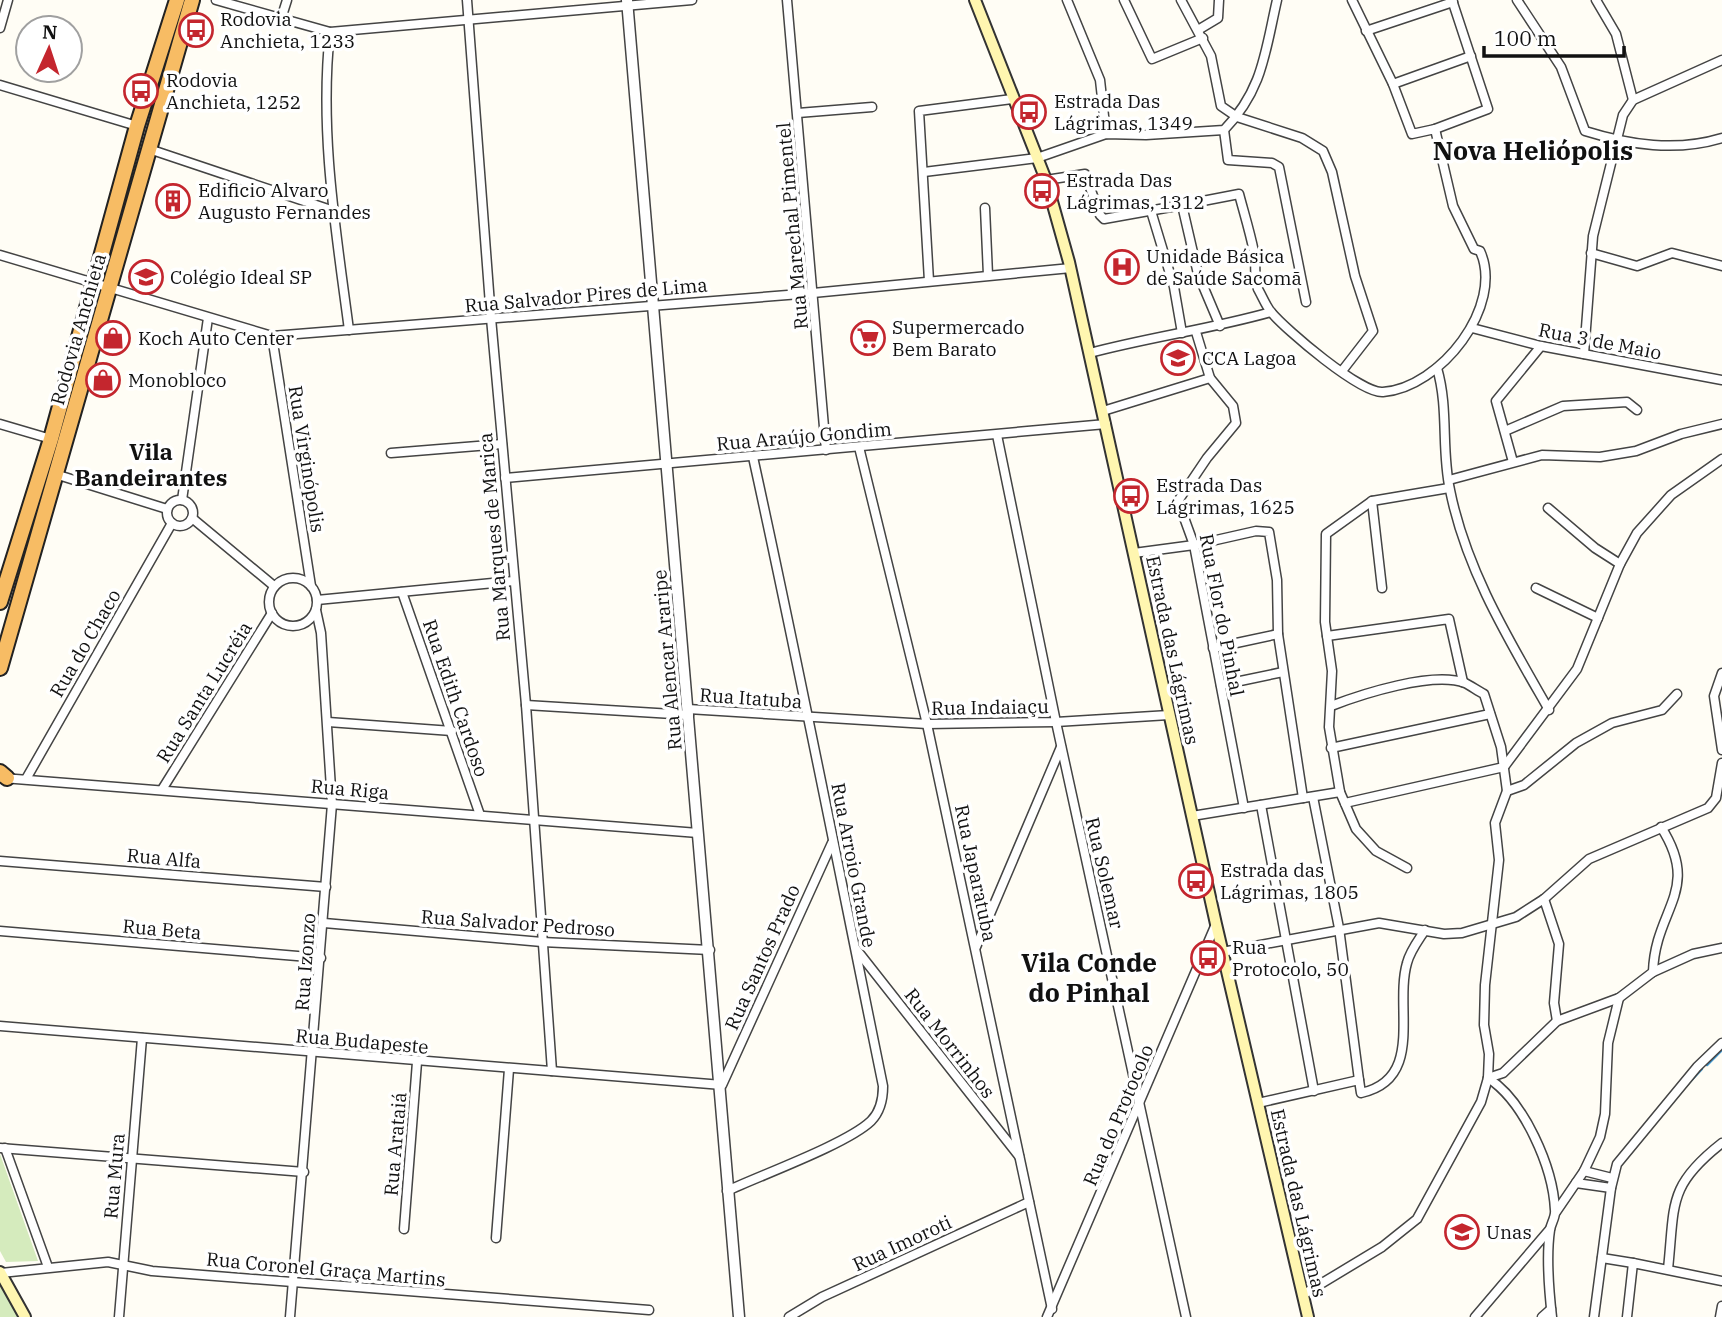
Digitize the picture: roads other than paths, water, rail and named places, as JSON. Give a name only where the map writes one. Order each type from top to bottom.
[{"type":"highway","name":"Rodovia Anchieta","points":[[1,595],[51,439],[137,126],[177,0]]},
{"type":"highway","name":"Rodovia Anchieta","points":[[0,668],[192,0]]},
{"type":"main road","name":"Estrada das Lágrimas","points":[[975,0],[1046,180],[1070,268],[1222,952],[1308,1317]]},
{"type":"main road","points":[[1,1273],[25,1317]]},
{"type":"street","points":[[0,28],[8,0]]},
{"type":"street","points":[[216,0],[330,32],[627,2],[692,0]]},
{"type":"street","points":[[281,19],[286,0]]},
{"type":"street","name":"Rua Marques de Marica","points":[[467,0],[491,318],[526,705],[552,1071]]},
{"type":"street","name":"Rua Marechal Pimentel","points":[[788,0],[826,450]]},
{"type":"street","points":[[1067,0],[1100,80],[1106,134]]},
{"type":"street","points":[[1124,0],[1152,59],[1203,38]]},
{"type":"street","points":[[1181,0],[1203,38],[1213,63],[1219,103],[1237,117],[1312,143],[1328,161],[1355,276],[1373,331],[1342,371]]},
{"type":"street","points":[[1198,30],[1218,18],[1219,0]]},
{"type":"street","points":[[924,172],[1037,158],[1106,134],[1146,135],[1224,130],[1246,107],[1262,73],[1277,0]]},
{"type":"street","points":[[1352,0],[1366,31],[1393,84],[1412,134],[1435,130],[1488,109],[1452,1],[1366,31]]},
{"type":"street","points":[[1517,0],[1561,67],[1585,131],[1615,141],[1665,146],[1722,138]]},
{"type":"street","points":[[1596,0],[1616,34],[1633,100]]},
{"type":"street","name":"Rua Alencar Araripe","points":[[627,2],[722,1085],[727,1191],[739,1317]]},
{"type":"street","points":[[330,32],[324,101],[349,330]]},
{"type":"street","points":[[1393,84],[1471,56]]},
{"type":"street","points":[[1584,354],[1591,253],[1597,215],[1623,115],[1633,100],[1722,60]]},
{"type":"street","points":[[0,85],[137,126]]},
{"type":"street","points":[[929,281],[920,110],[1012,99]]},
{"type":"street","points":[[799,113],[872,107]]},
{"type":"street","points":[[1224,130],[1228,160],[1272,163],[1279,167],[1306,302]]},
{"type":"street","points":[[1046,180],[1086,174],[1100,215],[1104,219],[1239,194],[1255,254],[1257,286],[1271,312],[1342,371],[1361,385],[1380,393],[1410,384],[1437,368],[1472,328],[1483,299],[1487,275],[1480,251],[1474,249],[1453,206],[1435,130]]},
{"type":"street","points":[[149,149],[334,211]]},
{"type":"street","points":[[1182,205],[1198,274],[1220,326]]},
{"type":"street","points":[[985,208],[988,275]]},
{"type":"street","points":[[1151,211],[1174,287],[1182,333]]},
{"type":"street","points":[[1591,253],[1627,265],[1648,263],[1672,253],[1722,266]]},
{"type":"street","name":"Rua Salvador Pires de Lima","points":[[0,255],[272,337],[813,293],[1070,268]]},
{"type":"street","points":[[1090,352],[1158,335],[1196,332],[1271,312]]},
{"type":"street","points":[[182,500],[208,318]]},
{"type":"street","name":"Rua 3 de Maio","points":[[1472,328],[1584,354],[1722,380]]},
{"type":"street","name":"Rua Flor do Pinhal","points":[[1196,332],[1210,379],[1233,406],[1236,423],[1207,458],[1178,501],[1194,545],[1244,808]]},
{"type":"street","name":"Rua Virginópolis","points":[[272,337],[311,586]]},
{"type":"street","points":[[1513,462],[1497,410],[1497,398],[1520,374],[1541,345]]},
{"type":"street","points":[[1437,368],[1444,401],[1449,484],[1461,536],[1474,570],[1549,710]]},
{"type":"street","points":[[1103,411],[1210,379]]},
{"type":"street","points":[[1505,431],[1575,404],[1627,402],[1637,410]]},
{"type":"street","points":[[0,424],[51,439]]},
{"type":"street","name":"Rua Araújo Gondim","points":[[505,478],[1106,424]]},
{"type":"street","points":[[1406,868],[1376,851],[1356,829],[1340,792],[1331,748],[1332,671],[1327,636],[1326,534],[1372,501],[1449,484],[1513,462],[1553,454],[1612,455],[1722,424]]},
{"type":"street","name":"Rua Solemar","points":[[997,435],[1061,746],[1186,1317]]},
{"type":"street","points":[[391,453],[502,444]]},
{"type":"street","name":"Rua Japaratuba","points":[[859,447],[927,724],[1021,1159],[1050,1313]]},
{"type":"street","name":"Rua Arroio Grande","points":[[727,1191],[848,1136],[869,1123],[877,1114],[883,1086],[832,843],[811,718],[753,457]]},
{"type":"street","points":[[1345,803],[1504,767],[1577,669],[1620,564],[1637,533],[1671,495],[1722,459]]},
{"type":"street","points":[[55,474],[167,509]]},
{"type":"street","points":[[167,509],[173,502],[182,500],[191,506],[192,518],[274,586]]},
{"type":"street","points":[[1372,501],[1382,588]]},
{"type":"street","points":[[1548,508],[1595,548],[1620,564]]},
{"type":"street","points":[[167,509],[172,523],[182,526],[192,518]]},
{"type":"street","name":"Rua do Chaco","points":[[26,779],[172,523]]},
{"type":"street","points":[[1134,553],[1194,545],[1256,531],[1269,532],[1277,580],[1278,634],[1303,798]]},
{"type":"street","points":[[289,578],[297,578],[311,586],[316,605],[304,624],[285,625],[272,613],[269,599],[274,586],[289,578]]},
{"type":"street","points":[[316,605],[402,592],[514,581]]},
{"type":"street","points":[[1536,588],[1598,618]]},
{"type":"street","name":"Rua Edith Cardoso","points":[[402,592],[480,815]]},
{"type":"street","name":"Rua Izonzo","points":[[290,1317],[314,1053],[332,804],[328,722],[316,605]]},
{"type":"street","name":"Rua Santa Lucréia","points":[[163,788],[272,613]]},
{"type":"street","points":[[1327,636],[1449,619],[1463,682]]},
{"type":"street","points":[[1213,648],[1278,634]]},
{"type":"street","points":[[1221,685],[1283,672]]},
{"type":"street","points":[[1722,673],[1714,696],[1722,750]]},
{"type":"street","points":[[1304,1294],[1382,1247],[1418,1219],[1470,1124],[1488,1078],[1485,985],[1499,860],[1495,823],[1507,791],[1502,747],[1484,694],[1463,682],[1438,680],[1372,690],[1331,706]]},
{"type":"street","points":[[1507,791],[1524,785],[1576,743],[1612,723],[1662,710],[1677,694]]},
{"type":"street","name":"Rua Itatuba","points":[[526,705],[811,718]]},
{"type":"street","points":[[1331,748],[1490,714]]},
{"type":"street","name":"Rua Indaiaçu","points":[[811,718],[927,724],[1056,722],[1169,715]]},
{"type":"street","points":[[328,722],[452,731]]},
{"type":"street","points":[[976,947],[1061,746]]},
{"type":"street","points":[[1222,952],[1339,928],[1379,923],[1462,933],[1516,917],[1544,899],[1589,859],[1661,827],[1701,813],[1716,797],[1722,763]]},
{"type":"street","name":"Rua Riga","points":[[3,776],[698,833]]},
{"type":"street","points":[[1192,816],[1340,792]]},
{"type":"street","points":[[1313,796],[1339,928],[1362,1093],[1379,1089],[1396,1070],[1403,1043],[1406,964],[1424,930]]},
{"type":"street","points":[[1261,805],[1314,1091]]},
{"type":"street","points":[[1653,972],[1657,940],[1679,876],[1676,855],[1661,827]]},
{"type":"street","name":"Rua Santos Prado","points":[[722,1085],[832,843]]},
{"type":"street","name":"Rua Alfa","points":[[0,861],[326,887]]},
{"type":"street","points":[[1544,899],[1555,923],[1559,944],[1554,1003],[1557,1021]]},
{"type":"street","name":"Rua Salvador Pedroso","points":[[324,923],[542,942],[710,950]]},
{"type":"street","name":"Rua do Protocolo","points":[[1050,1313],[1216,923]]},
{"type":"street","name":"Rua Beta","points":[[0,931],[321,958]]},
{"type":"street","name":"Rua Morrinhos","points":[[855,947],[1021,1159]]},
{"type":"street","points":[[1488,1078],[1503,1073],[1557,1021],[1619,998],[1653,972],[1693,954],[1722,948]]},
{"type":"street","points":[[1475,1317],[1550,1228],[1556,1212],[1584,1171],[1603,1125],[1605,1064],[1619,998]]},
{"type":"street","name":"Rua Budapeste","points":[[0,1027],[722,1085]]},
{"type":"street","name":"Rua Mura","points":[[119,1317],[142,1038]]},
{"type":"street","points":[[1594,1317],[1611,1183],[1628,1148],[1722,1043]]},
{"type":"street","name":"Rua Arataiá","points":[[404,1229],[417,1062]]},
{"type":"street","points":[[496,1238],[509,1069]]},
{"type":"street","points":[[1488,1078],[1498,1084],[1528,1124],[1545,1168],[1556,1212]]},
{"type":"street","points":[[1258,1103],[1359,1080]]},
{"type":"street","points":[[1668,1269],[1675,1205],[1683,1180],[1690,1170],[1722,1143]]},
{"type":"street","points":[[48,1267],[2,1148],[304,1172]]},
{"type":"street","points":[[1584,1171],[1611,1183]]},
{"type":"street","points":[[1576,1183],[1611,1183]]},
{"type":"street","name":"Rua Imoroti","points":[[789,1317],[822,1297],[1029,1202]]},
{"type":"street","points":[[1542,1317],[1552,1313],[1550,1228]]},
{"type":"street","points":[[1602,1258],[1722,1281]]},
{"type":"street","name":"Rua Coronel Graça Martins","points":[[1,1273],[108,1262],[152,1270],[649,1310]]},
{"type":"street","points":[[1627,1317],[1633,1263]]},
{"type":"street","points":[[1721,1317],[1722,1306]]},
{"type":"waterway","points":[[1707,1065],[1722,1050]]},
{"type":"waterway","points":[[1687,1085],[1702,1069]]},
{"type":"place","name":"Rodovia Anchieta, 1233","points":[[196,30]]},
{"type":"place","name":"Rodovia Anchieta, 1252","points":[[141,91]]},
{"type":"place","name":"Estrada Das Lágrimas, 1349","points":[[1029,112]]},
{"type":"place","name":"Estrada Das Lágrimas, 1312","points":[[1042,191]]},
{"type":"place","name":"Edificio Alvaro Augusto Fernandes","points":[[173,201]]},
{"type":"place","name":"Unidade Básica de Saúde Sacomã","points":[[1122,267]]},
{"type":"place","name":"Colégio Ideal SP","points":[[146,277]]},
{"type":"place","name":"Koch Auto Center","points":[[113,338]]},
{"type":"place","name":"Supermercado Bem Barato","points":[[868,338]]},
{"type":"place","name":"CCA Lagoa","points":[[1178,358]]},
{"type":"place","name":"Monobloco","points":[[103,380]]},
{"type":"place","name":"Estrada Das Lágrimas, 1625","points":[[1131,496]]},
{"type":"place","name":"Estrada das Lágrimas, 1805","points":[[1196,881]]},
{"type":"place","name":"Rua Protocolo, 50","points":[[1208,958]]},
{"type":"place","name":"Unas","points":[[1462,1232]]},
{"type":"district","name":"Nova Heliópolis","points":[[1533,150]]},
{"type":"district","name":"Vila Bandeirantes","points":[[151,464]]},
{"type":"district","name":"Vila Conde do Pinhal","points":[[1089,976]]}]
